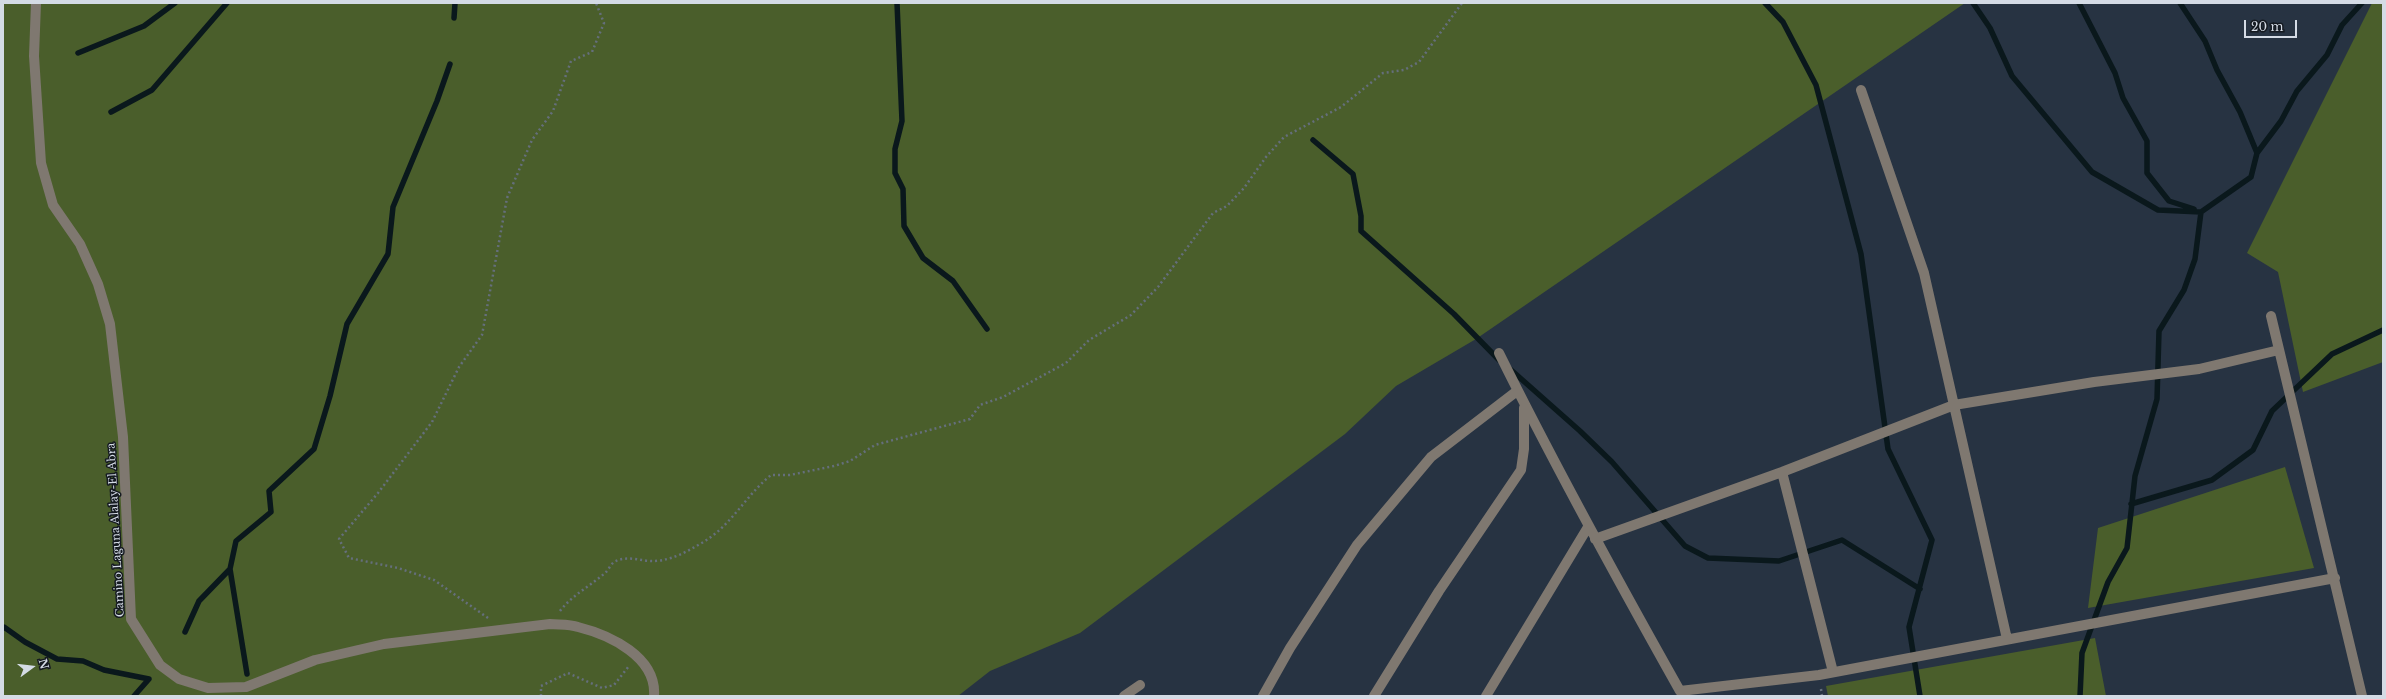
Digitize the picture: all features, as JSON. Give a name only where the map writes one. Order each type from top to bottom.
[{"type":"street","name":"Camino Laguna Alalay-El Abra","points":[[36,3],[34,56],[42,163],[53,205],[80,244],[98,284],[110,324],[123,437],[132,619],[160,665],[179,679],[208,688],[246,687],[315,660],[384,644],[438,636],[506,631],[550,624],[577,626],[610,639],[637,657],[652,677],[654,696]]},
{"type":"street","points":[[1861,90],[1924,272],[2007,640]]},
{"type":"street","points":[[2271,316],[2335,578],[2362,696]]},
{"type":"street","points":[[1595,539],[1782,472],[1954,406],[2094,382],[2199,369],[2279,350]]},
{"type":"street","points":[[1499,353],[1524,406],[1678,693],[1833,672],[2335,578]]},
{"type":"street","points":[[1263,696],[1290,648],[1357,545],[1431,457],[1517,392]]},
{"type":"street","points":[[1374,696],[1439,591],[1521,470],[1524,449],[1524,406]]},
{"type":"street","points":[[1782,472],[1833,672]]},
{"type":"street","points":[[1486,696],[1588,527]]},
{"type":"street","points":[[1124,696],[1140,685]]},
{"type":"path","points":[[506,631],[434,580],[398,568],[349,558],[339,539],[383,488],[432,422],[459,367],[482,335],[507,198],[532,140],[553,111],[571,61],[592,52],[604,23],[596,3]]},
{"type":"path","points":[[550,624],[570,598],[589,587],[616,561],[630,558],[655,561],[662,560],[677,557],[702,544],[722,529],[739,511],[755,488],[771,475],[790,475],[834,466],[850,461],[874,446],[970,419],[980,405],[1003,397],[1066,363],[1089,340],[1131,315],[1158,287],[1213,213],[1227,206],[1244,188],[1266,157],[1284,137],[1341,107],[1383,73],[1404,70],[1419,62],[1462,3]]},
{"type":"path","points":[[542,696],[541,686],[568,673],[585,678],[602,688],[614,685],[637,657]]},
{"type":"green space","points":[[3,3],[1965,3],[1476,339],[1396,386],[1345,434],[1080,633],[990,671],[958,696],[3,696]]},
{"type":"green space","points":[[2372,3],[2383,3],[2383,362],[2303,392],[2278,272],[2247,253]]},
{"type":"green space","points":[[2285,467],[2314,568],[2088,608],[2098,528]]},
{"type":"green space","points":[[2095,638],[2106,696],[1828,696],[1826,686]]},
{"type":"waterway","points":[[78,53],[144,26],[175,3]]},
{"type":"waterway","points":[[111,112],[152,90],[227,3]]},
{"type":"waterway","points":[[454,18],[455,3]]},
{"type":"waterway","points":[[897,3],[902,121],[895,149],[895,173],[903,189],[904,226],[923,258],[953,281],[987,329]]},
{"type":"waterway","points":[[1765,3],[1783,22],[1816,85],[1861,254],[1888,449],[1932,540],[1909,627],[1920,696]]},
{"type":"waterway","points":[[1973,3],[1990,28],[2012,76],[2092,172],[2158,210],[2201,212]]},
{"type":"waterway","points":[[2079,3],[2115,73],[2123,98],[2147,141],[2147,173],[2169,201],[2194,209]]},
{"type":"waterway","points":[[2180,3],[2205,41],[2217,70],[2240,112],[2257,153]]},
{"type":"waterway","points":[[2080,696],[2082,653],[2108,582],[2127,548],[2135,476],[2157,399],[2159,331],[2184,290],[2195,259],[2201,212],[2251,177],[2257,153],[2281,121],[2297,91],[2327,55],[2342,25],[2362,3]]},
{"type":"waterway","points":[[185,632],[199,601],[230,569],[236,541],[271,512],[269,491],[314,449],[330,396],[347,324],[388,254],[393,207],[437,101],[450,64]]},
{"type":"waterway","points":[[1313,140],[1353,174],[1361,216],[1361,231],[1454,314],[1499,360]]},
{"type":"waterway","points":[[2131,504],[2212,480],[2253,450],[2272,411],[2332,354],[2383,330]]},
{"type":"waterway","points":[[1510,369],[1580,431],[1612,462],[1685,546],[1708,558],[1779,561],[1842,540],[1920,589]]},
{"type":"waterway","points":[[230,569],[247,674]]},
{"type":"waterway","points":[[3,628],[4,627],[25,642],[57,659],[83,661],[104,670],[149,679],[134,696]]}]
